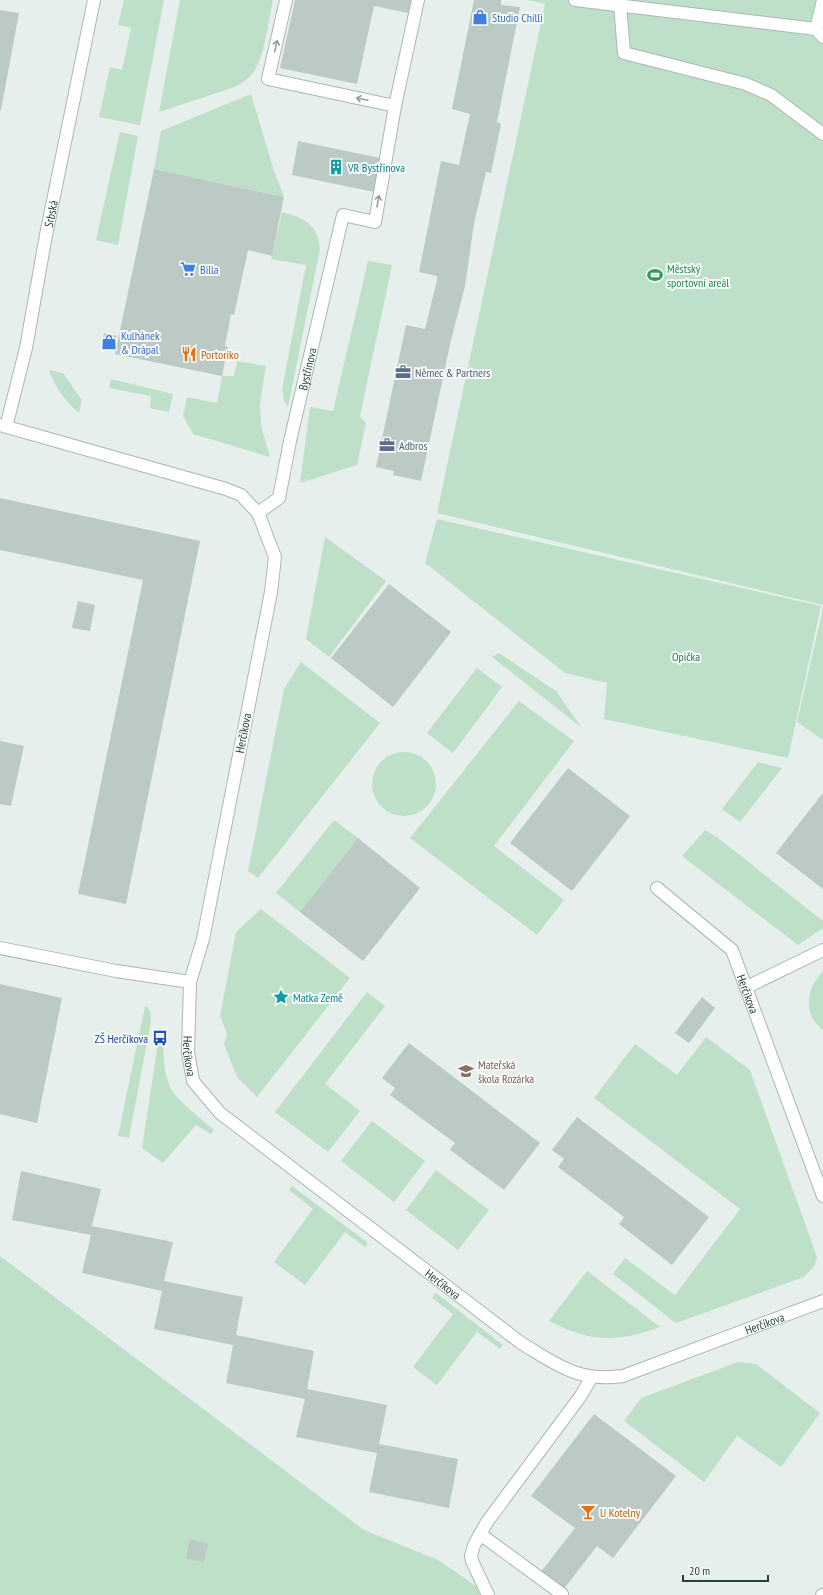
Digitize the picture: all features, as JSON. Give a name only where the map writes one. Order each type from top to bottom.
[{"type":"street","name":"Srbská","points":[[3,426],[26,348],[46,235],[94,0]]},
{"type":"street","points":[[286,0],[268,78],[395,106],[418,0]]},
{"type":"street","points":[[579,0],[820,33],[823,0]]},
{"type":"street","points":[[620,5],[624,53],[746,84],[770,95],[823,134]]},
{"type":"street","name":"Bystřinova","points":[[256,511],[279,498],[290,442],[343,215],[375,222],[395,106]]},
{"type":"street","points":[[3,426],[226,488],[241,495],[256,511]]},
{"type":"street","name":"Herčíkova","points":[[256,511],[275,557],[271,592],[203,939],[190,982],[188,1052],[193,1081],[220,1113],[521,1343],[567,1370],[592,1377],[606,1378],[623,1376],[823,1301]]},
{"type":"street","name":"Herčíkova","points":[[657,888],[732,950],[823,1196]]},
{"type":"street","points":[[0,948],[116,971],[190,982]]},
{"type":"street","points":[[747,988],[823,950]]},
{"type":"street","points":[[488,1595],[476,1572],[471,1556],[474,1545],[487,1522],[580,1396],[592,1377]]},
{"type":"street","points":[[480,1534],[562,1594]]},
{"type":"green space","points":[[124,0],[164,0],[140,125],[99,117],[110,67],[122,70],[131,28],[118,25]]},
{"type":"green space","points":[[180,0],[273,0],[260,60],[248,78],[235,87],[159,112]]},
{"type":"green space","name":"Městský sportovní areál","points":[[528,0],[823,0],[823,605],[437,513],[545,4]]},
{"type":"green space","points":[[251,94],[274,171],[284,197],[154,169],[161,131]]},
{"type":"green space","points":[[120,132],[138,136],[118,245],[96,240]]},
{"type":"green space","points":[[282,212],[297,217],[308,223],[313,228],[319,240],[320,249],[288,407],[284,401],[282,389],[306,265],[271,259]]},
{"type":"green space","points":[[368,261],[392,265],[360,416],[366,423],[357,465],[300,483],[310,407],[333,411]]},
{"type":"green space","points":[[237,361],[266,366],[260,404],[261,426],[270,457],[193,434],[183,416],[187,397],[217,403],[222,376],[234,376]]},
{"type":"green space","points":[[49,370],[63,373],[82,400],[79,413],[61,393]]},
{"type":"green space","points":[[111,379],[173,394],[169,412],[150,408],[151,396],[109,388]]},
{"type":"green space","name":"Opička","points":[[437,519],[821,606],[788,758],[604,719],[607,683],[565,673],[425,563]]},
{"type":"green space","points":[[325,537],[386,581],[329,657],[306,639]]},
{"type":"green space","points":[[823,608],[823,740],[797,722]]},
{"type":"green space","points":[[499,653],[556,691],[582,728],[492,657]]},
{"type":"green space","points":[[301,662],[380,723],[258,878],[248,871],[284,689]]},
{"type":"green space","points":[[477,668],[502,687],[453,753],[427,733]]},
{"type":"green space","points":[[519,701],[574,741],[494,846],[564,900],[537,935],[410,838]]},
{"type":"green space","points":[[404,752],[422,758],[430,766],[436,784],[430,802],[422,810],[404,816],[386,810],[378,802],[372,784],[378,766],[386,758]]},
{"type":"green space","points":[[758,762],[782,768],[740,822],[722,809]]},
{"type":"green space","points":[[334,820],[358,838],[300,912],[276,893]]},
{"type":"green space","points":[[705,830],[717,837],[823,921],[823,928],[798,945],[682,856]]},
{"type":"green space","points":[[261,909],[350,978],[257,1097],[237,1077],[224,1044],[227,1034],[220,1016],[236,932]]},
{"type":"green space","points":[[823,971],[823,1030],[816,1024],[812,1017],[809,1009],[809,1001],[813,986]]},
{"type":"green space","points":[[367,992],[385,1006],[325,1084],[360,1111],[328,1152],[275,1112]]},
{"type":"green space","points":[[145,1006],[150,1012],[151,1021],[129,1138],[118,1136]]},
{"type":"green space","points":[[706,1037],[750,1070],[817,1257],[815,1265],[804,1277],[676,1323],[613,1274],[625,1258],[675,1295],[740,1209],[594,1098],[635,1044],[677,1075]]},
{"type":"green space","points":[[158,1043],[163,1044],[167,1076],[173,1092],[184,1104],[214,1130],[211,1134],[196,1125],[163,1163],[142,1148]]},
{"type":"green space","points":[[372,1121],[425,1161],[394,1202],[341,1161]]},
{"type":"green space","points":[[436,1170],[489,1210],[458,1250],[406,1210]]},
{"type":"green space","points":[[292,1186],[368,1243],[365,1247],[345,1232],[305,1285],[274,1262],[313,1209],[289,1190]]},
{"type":"green space","points":[[0,1256],[364,1530],[438,1560],[476,1586],[480,1595],[0,1595]]},
{"type":"green space","points":[[587,1271],[660,1327],[630,1336],[603,1338],[577,1333],[549,1321]]},
{"type":"green space","points":[[436,1293],[503,1345],[500,1349],[477,1332],[437,1385],[413,1367],[453,1314],[432,1298]]},
{"type":"green space","points":[[738,1362],[756,1364],[820,1413],[781,1467],[737,1436],[704,1482],[624,1421],[641,1398]]},
{"type":"building","points":[[295,0],[411,0],[408,13],[374,6],[357,84],[280,68]]},
{"type":"building","points":[[474,0],[501,0],[501,5],[520,7],[497,122],[501,124],[491,173],[486,172],[474,224],[465,286],[451,340],[421,481],[393,475],[394,471],[376,467],[406,325],[425,329],[437,280],[437,276],[419,272],[441,161],[459,165],[470,114],[452,109]]},
{"type":"building","points":[[0,10],[19,13],[1,110],[0,110]]},
{"type":"building","name":"VR Bystřinova","points":[[298,141],[380,158],[374,192],[292,175]]},
{"type":"building","name":"Billa","points":[[154,169],[284,197],[272,256],[248,250],[234,315],[231,314],[225,346],[228,347],[222,376],[115,354]]},
{"type":"building","name":"Kulhánek & Drápal","points":[[104,333],[117,336],[114,350],[101,348]]},
{"type":"building","points":[[0,498],[200,541],[126,904],[78,894],[143,580],[0,550]]},
{"type":"building","points":[[389,584],[451,632],[393,707],[331,658]]},
{"type":"building","points":[[78,601],[95,605],[90,631],[72,628]]},
{"type":"building","points":[[0,741],[24,746],[11,806],[0,804]]},
{"type":"building","points":[[568,768],[630,816],[572,891],[510,843]]},
{"type":"building","points":[[823,793],[823,889],[776,853]]},
{"type":"building","points":[[358,838],[420,888],[363,961],[300,912]]},
{"type":"building","points":[[0,984],[62,998],[37,1123],[0,1114]]},
{"type":"building","points":[[702,997],[715,1008],[689,1043],[675,1033]]},
{"type":"building","points":[[409,1043],[540,1143],[504,1190],[450,1150],[455,1143],[390,1095],[395,1088],[382,1078]]},
{"type":"building","points":[[577,1117],[709,1217],[672,1265],[619,1224],[624,1217],[558,1167],[564,1159],[552,1150]]},
{"type":"building","points":[[21,1171],[101,1189],[92,1226],[173,1242],[164,1281],[243,1297],[236,1335],[314,1351],[307,1389],[387,1405],[379,1444],[458,1459],[449,1508],[369,1492],[377,1453],[296,1437],[305,1399],[226,1383],[233,1345],[154,1329],[162,1291],[82,1273],[91,1235],[12,1220]]},
{"type":"building","name":"U Kotelny","points":[[594,1414],[676,1476],[613,1558],[597,1546],[563,1590],[540,1573],[575,1528],[531,1496]]},
{"type":"building","points":[[190,1539],[208,1544],[204,1562],[186,1558]]},
{"type":"place","name":"Studio Chilli","points":[[480,17]]},
{"type":"place","name":"VR Bystřinova","points":[[336,167]]},
{"type":"place","name":"Billa","points":[[188,269]]},
{"type":"place","name":"Městský sportovní areál","points":[[655,275]]},
{"type":"place","name":"Kulhánek & Drápal","points":[[109,342]]},
{"type":"place","name":"Portoriko","points":[[189,354]]},
{"type":"place","name":"Němec & Partners","points":[[403,372]]},
{"type":"place","name":"Adbros","points":[[387,445]]},
{"type":"place","name":"Matka Země","points":[[281,997]]},
{"type":"place","name":"ZŠ Herčíkova","points":[[160,1038]]},
{"type":"place","name":"Mateřská škola Rozárka","points":[[466,1071]]},
{"type":"place","name":"U Kotelny","points":[[588,1512]]}]
